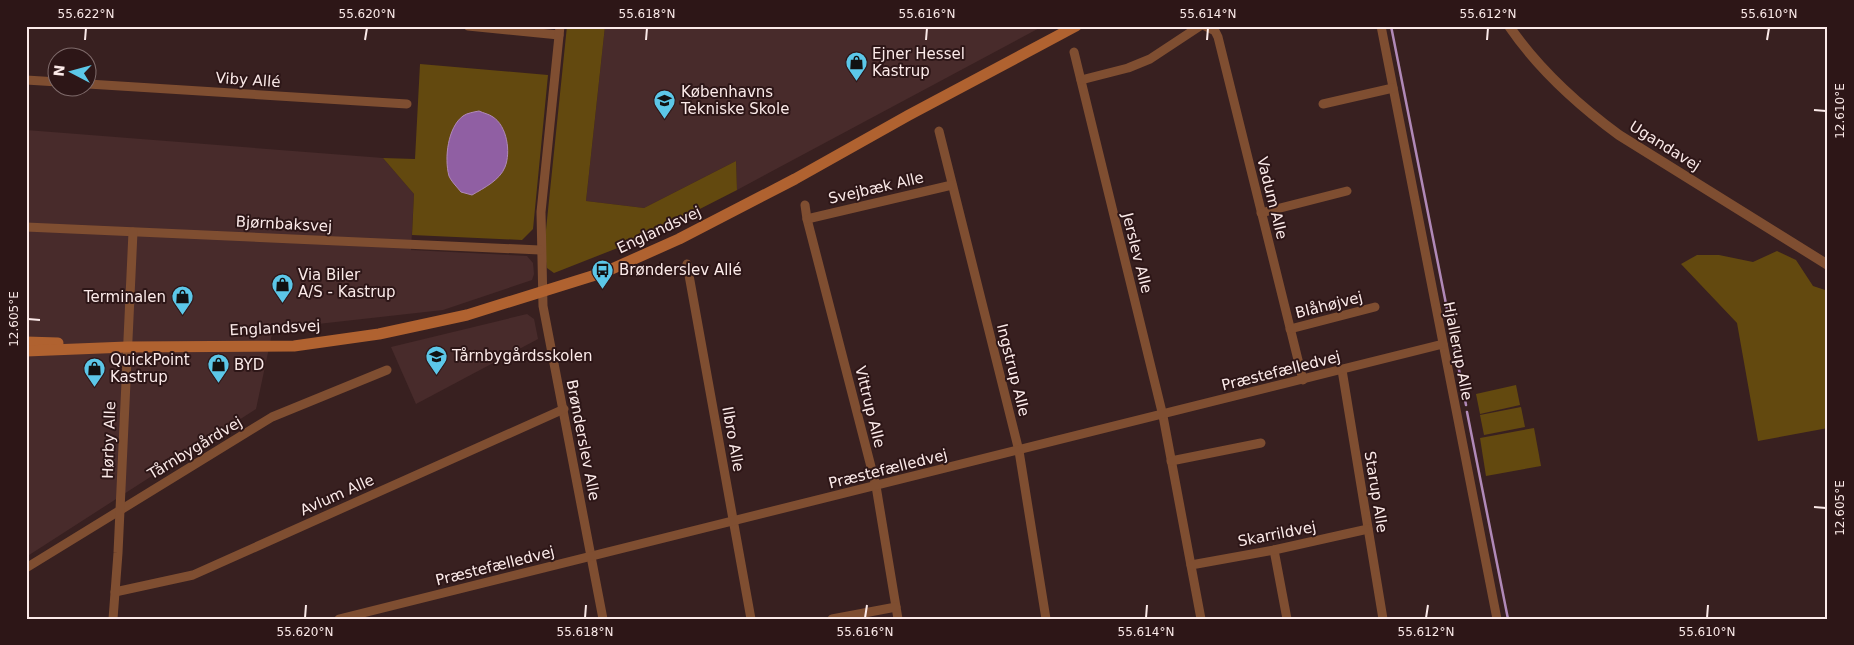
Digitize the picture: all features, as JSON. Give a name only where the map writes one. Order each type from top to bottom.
[{"type":"main road","name":"Englandsvej","points":[[26,351],[302,344],[379,334],[467,315],[605,272],[679,239],[795,179],[918,110],[1076,26]]},
{"type":"main road","name":"Englandsvej","points":[[26,342],[127,347]]},
{"type":"street","points":[[468,26],[560,31]]},
{"type":"street","points":[[1081,80],[1128,68],[1150,59],[1200,26]]},
{"type":"street","name":"Vadum Alle","points":[[1206,26],[1215,31],[1218,37],[1302,380]]},
{"type":"street","name":"Hjallerup Alle","points":[[1381,26],[1497,619]]},
{"type":"street","name":"Ugandavej","points":[[1509,26],[1540,66],[1565,91],[1619,135],[1828,265]]},
{"type":"street","name":"Brønderslev Alle","points":[[560,31],[541,212],[540,250],[543,309],[564,408],[603,619]]},
{"type":"street","name":"Jerslev Alle","points":[[1074,52],[1163,416],[1201,619]]},
{"type":"street","points":[[26,80],[48,81]]},
{"type":"street","name":"Viby Allé","points":[[98,85],[407,104]]},
{"type":"street","points":[[1323,104],[1393,88]]},
{"type":"street","name":"Ingstrup Alle","points":[[939,131],[1019,451],[1046,619]]},
{"type":"street","name":"Svejbæk Alle","points":[[807,218],[952,185]]},
{"type":"street","points":[[1262,213],[1346,191]]},
{"type":"street","name":"Vittrup Alle","points":[[805,205],[876,486],[898,619]]},
{"type":"street","name":"Bjørnbaksvej","points":[[26,227],[540,250]]},
{"type":"street","name":"Hørby Alle","points":[[113,619],[116,592],[133,232]]},
{"type":"street","name":"Ilbro Alle","points":[[687,264],[751,619]]},
{"type":"street","name":"Blåhøjvej","points":[[1290,329],[1375,307]]},
{"type":"street","name":"Præstefælledvej","points":[[339,619],[360,616],[734,521],[1163,416],[1443,344]]},
{"type":"street","name":"Tårnbygårdvej","points":[[26,568],[272,417],[387,370]]},
{"type":"street","name":"Starup Alle","points":[[1342,370],[1383,619]]},
{"type":"street","name":"Avlum Alle","points":[[116,592],[193,575],[564,408]]},
{"type":"street","points":[[1171,461],[1261,443]]},
{"type":"street","name":"Skarrildvej","points":[[1191,565],[1274,550],[1368,529]]},
{"type":"street","points":[[1274,550],[1287,619]]},
{"type":"street","points":[[832,619],[896,607]]},
{"type":"shaded area","points":[[567,26],[605,26],[586,201],[644,208],[736,161],[737,190],[643,238],[554,273],[547,268],[544,249]]},
{"type":"shaded area","points":[[605,26],[1043,26],[737,190],[736,161],[644,208],[586,201]]},
{"type":"shaded area","points":[[420,64],[548,75],[533,229],[522,240],[412,235],[414,194],[383,158],[415,159]]},
{"type":"shaded area","points":[[479,111],[490,115],[502,126],[507,140],[508,154],[503,172],[491,183],[472,195],[461,192],[450,178],[447,152],[448,143],[458,121],[465,115]]},
{"type":"shaded area","points":[[26,130],[383,158],[414,194],[411,250],[527,256],[533,263],[534,274],[532,280],[443,310],[273,329],[256,409],[26,557]]},
{"type":"shaded area","points":[[1777,251],[1796,260],[1813,286],[1828,291],[1828,428],[1758,441],[1737,323],[1681,264],[1697,255],[1719,255],[1753,262]]},
{"type":"shaded area","name":"Tårnbygårdsskolen","points":[[527,314],[534,319],[538,339],[416,404],[391,347]]},
{"type":"shaded area","points":[[1516,385],[1520,405],[1480,414],[1476,394]]},
{"type":"shaded area","points":[[1521,407],[1525,427],[1484,435],[1480,415]]},
{"type":"shaded area","points":[[1534,428],[1541,466],[1486,476],[1480,438]]},
{"type":"waterway","points":[[1391,26],[1466,405]]},
{"type":"waterway","points":[[1467,412],[1508,619]]},
{"type":"place","name":"Ejner Hessel Kastrup","points":[[856,82]]},
{"type":"place","name":"Københavns Tekniske Skole","points":[[665,120]]},
{"type":"place","name":"Brønderslev Allé","points":[[603,289]]},
{"type":"place","name":"Via Biler A/S - Kastrup","points":[[282,303]]},
{"type":"place","name":"Terminalen","points":[[182,316]]},
{"type":"place","name":"Tårnbygårdsskolen","points":[[436,375]]},
{"type":"place","name":"BYD","points":[[218,384]]},
{"type":"place","name":"QuickPoint Kastrup","points":[[94,388]]}]
